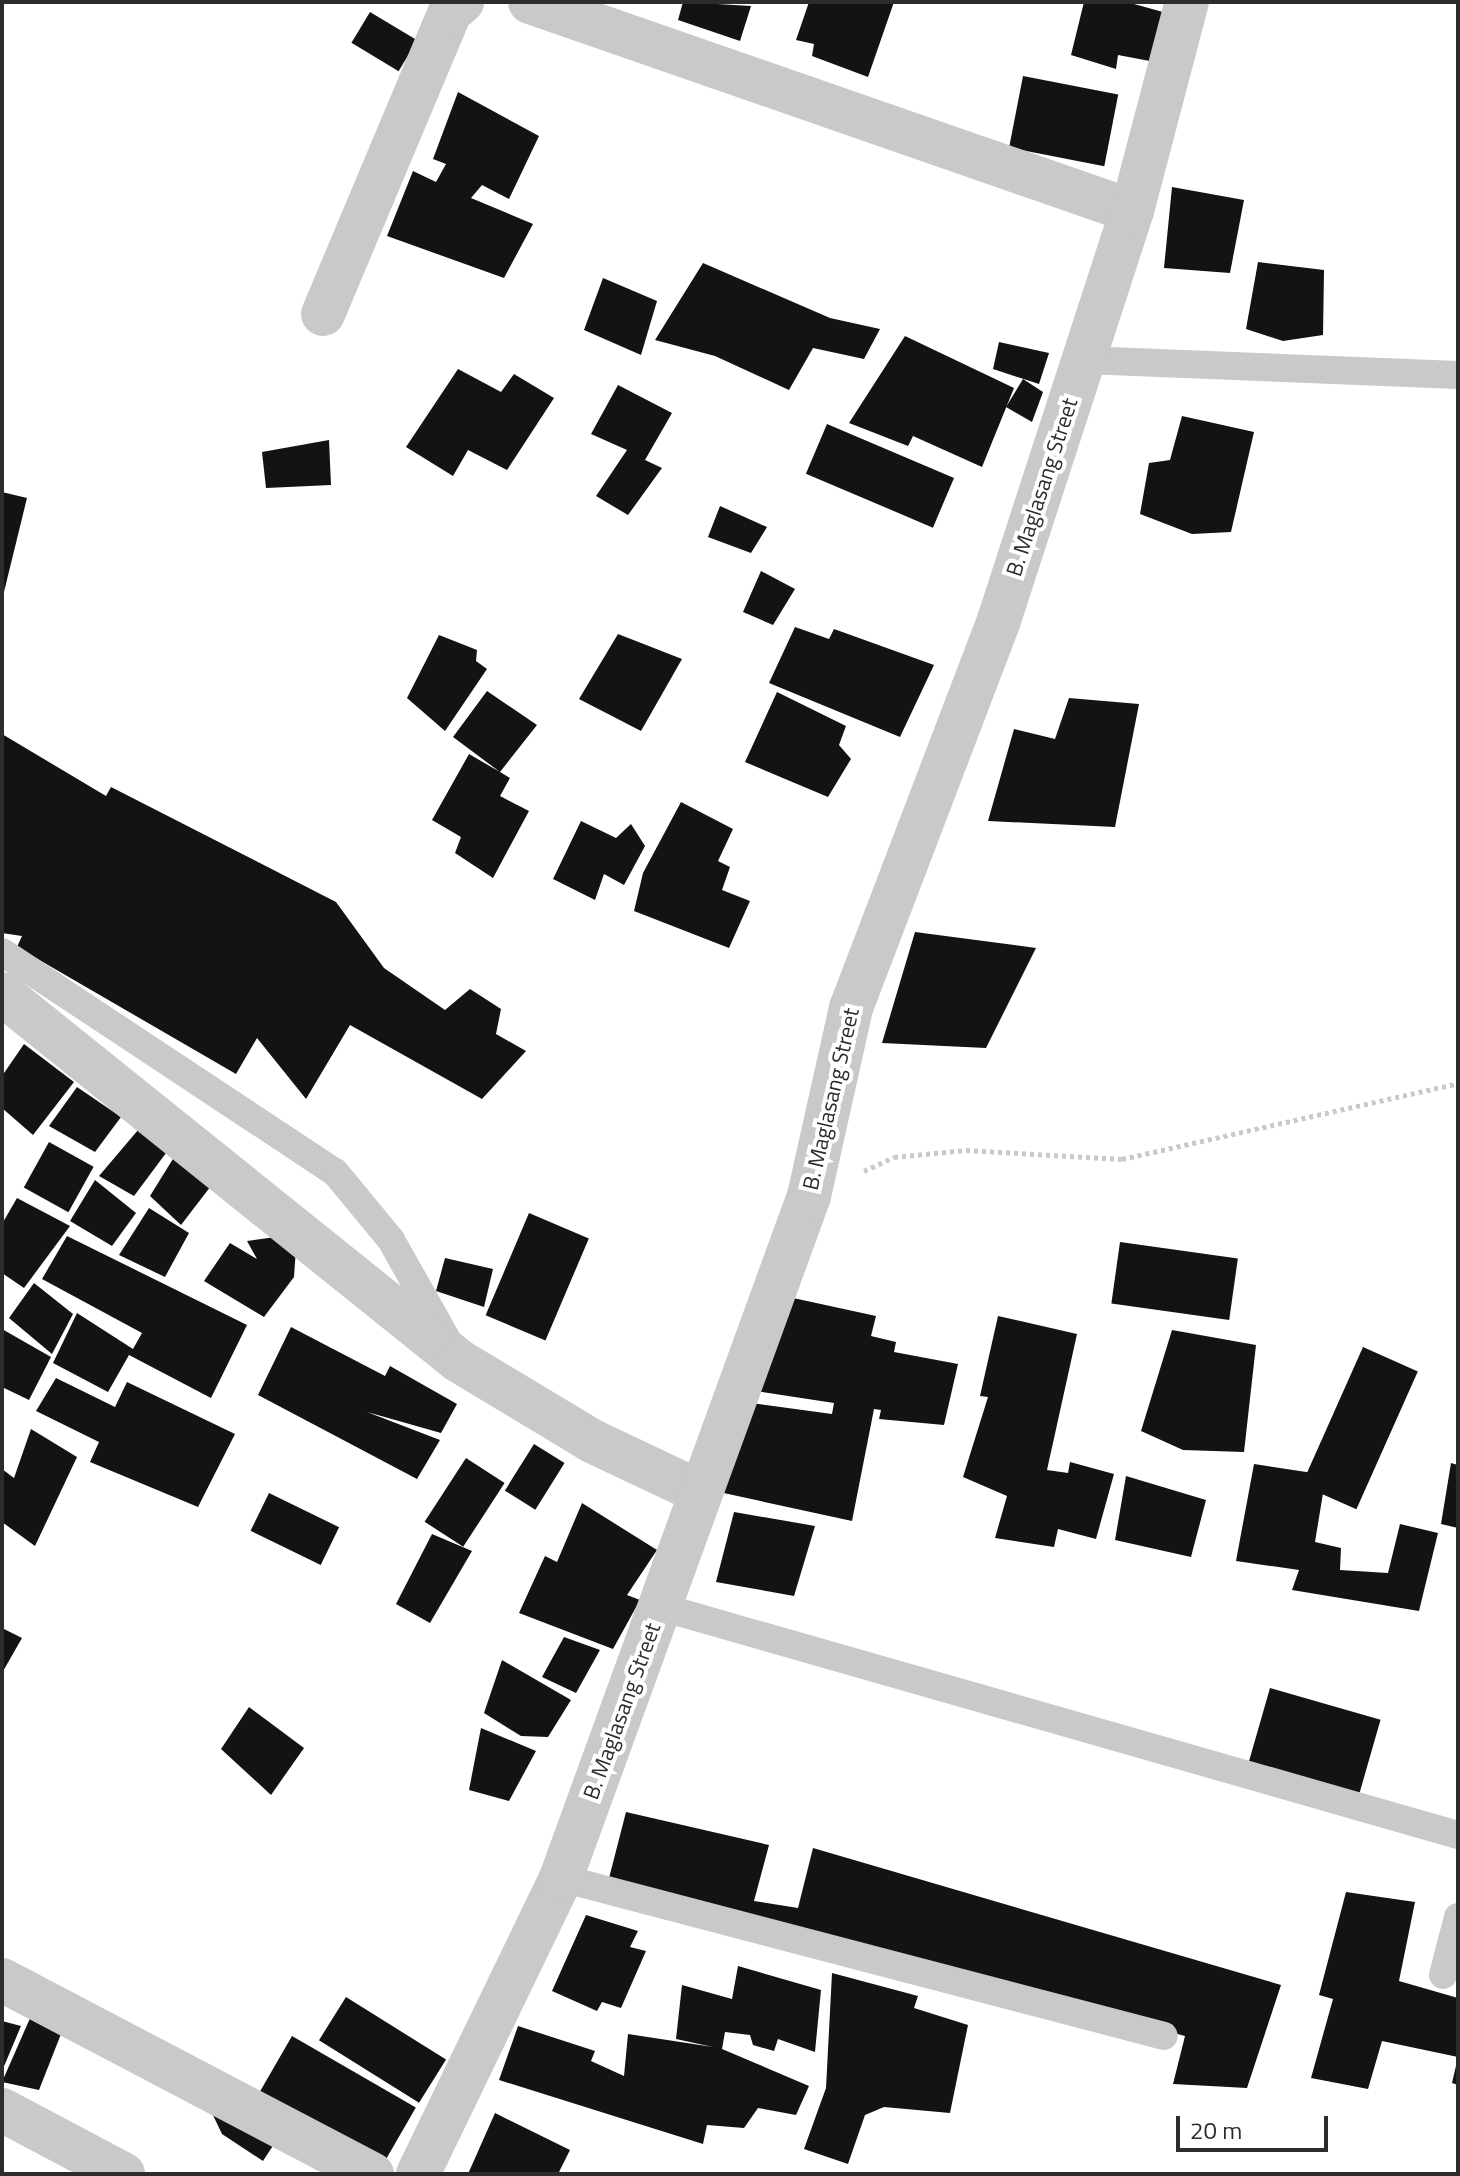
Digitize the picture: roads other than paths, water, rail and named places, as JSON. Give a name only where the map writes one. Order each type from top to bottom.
[{"type":"street","points":[[323,314],[450,12],[462,2]]},
{"type":"street","points":[[530,2],[1132,211]]},
{"type":"street","name":"B. Maglasang Street","points":[[418,2174],[561,1878],[809,1196],[851,1008],[999,620],[1132,211],[1187,2]]},
{"type":"street","points":[[2,994],[459,1361],[592,1441],[700,1492]]},
{"type":"street","points":[[2,1980],[372,2174]]},
{"type":"street","points":[[2,2110],[123,2174]]},
{"type":"lane","points":[[1084,360],[1458,375]]},
{"type":"lane","points":[[2,952],[335,1172],[391,1240],[459,1361]]},
{"type":"lane","points":[[661,1607],[1458,1835]]},
{"type":"lane","points":[[561,1878],[1164,2036]]},
{"type":"lane","points":[[1443,1975],[1458,1917]]}]
